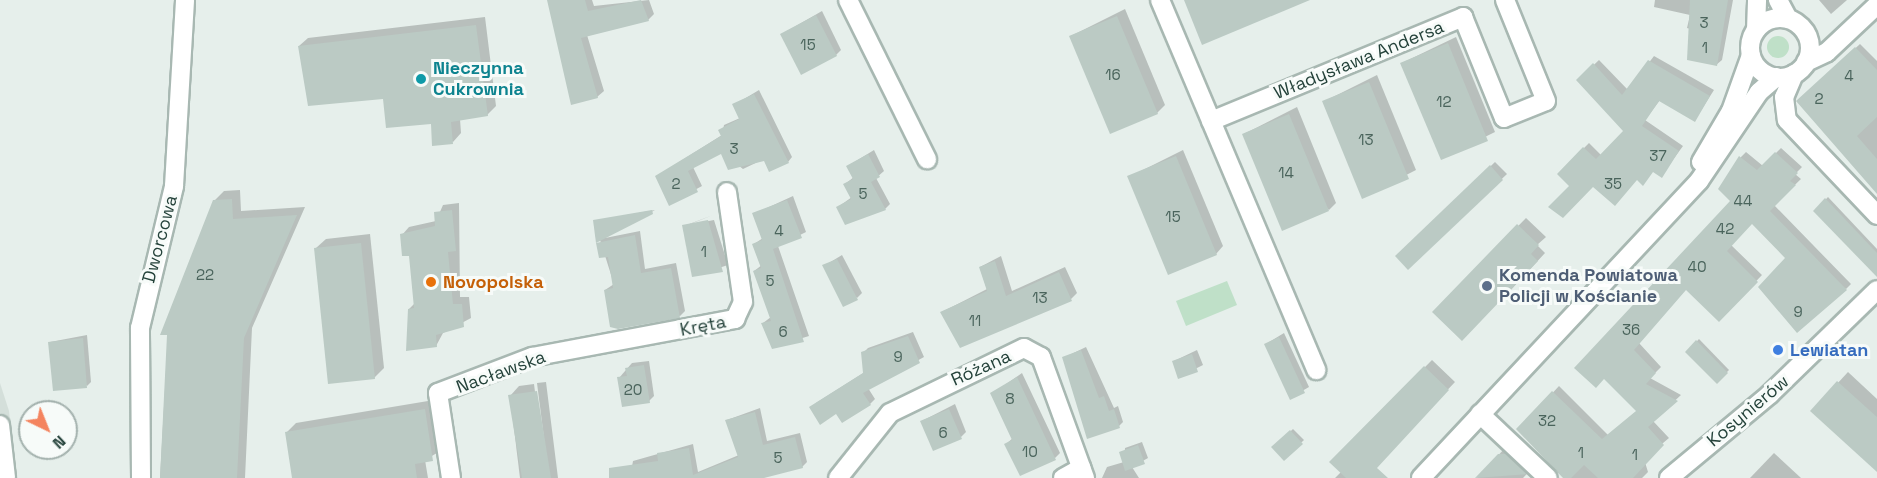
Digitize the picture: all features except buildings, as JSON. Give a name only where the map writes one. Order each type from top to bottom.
[{"type":"street","name":"Dworcowa","points":[[141,478],[140,328],[174,186],[185,0]]},
{"type":"street","points":[[848,0],[927,159]]},
{"type":"street","points":[[1160,0],[1316,370]]},
{"type":"street","name":"Władysława Andersa","points":[[1211,121],[1463,17],[1504,118],[1515,114],[1546,101],[1505,0]]},
{"type":"street","points":[[1665,216],[1721,130],[1751,55],[1756,30],[1758,0]]},
{"type":"street","points":[[1778,0],[1788,19],[1807,36],[1843,35]]},
{"type":"street","points":[[1421,478],[1699,181],[1750,104],[1843,35],[1877,6]]},
{"type":"street","points":[[1756,30],[1770,19],[1788,19]]},
{"type":"street","points":[[1807,36],[1784,97],[1787,120],[1877,215]]},
{"type":"street","points":[[1751,55],[1761,70],[1792,71]]},
{"type":"street","name":"Kręta","points":[[578,349],[735,319],[743,302],[728,192]]},
{"type":"street","name":"Kosynierów","points":[[1669,478],[1785,380],[1877,290]]},
{"type":"street","name":"Różana","points":[[838,478],[873,428],[898,407],[1024,348],[1041,357],[1083,473],[1063,478]]},
{"type":"street","name":"Nacławska","points":[[451,478],[438,393],[532,357],[578,349]]},
{"type":"street","points":[[1480,414],[1548,478]]},
{"type":"street","points":[[0,425],[6,478]]},
{"type":"shaded area","points":[[0,383],[9,411],[16,478],[0,478]]},
{"type":"green space","points":[[1778,36],[1786,39],[1789,47],[1786,55],[1778,58],[1770,55],[1767,47],[1770,39]]},
{"type":"green space","points":[[1227,281],[1237,305],[1186,326],[1176,301]]},
{"type":"place","name":"Nieczynna Cukrownia","points":[[421,79]]},
{"type":"place","name":"Novopolska","points":[[431,282]]},
{"type":"place","name":"Komenda Powiatowa Policji w Kościanie","points":[[1487,286]]},
{"type":"place","name":"Lewiatan","points":[[1778,350]]}]
